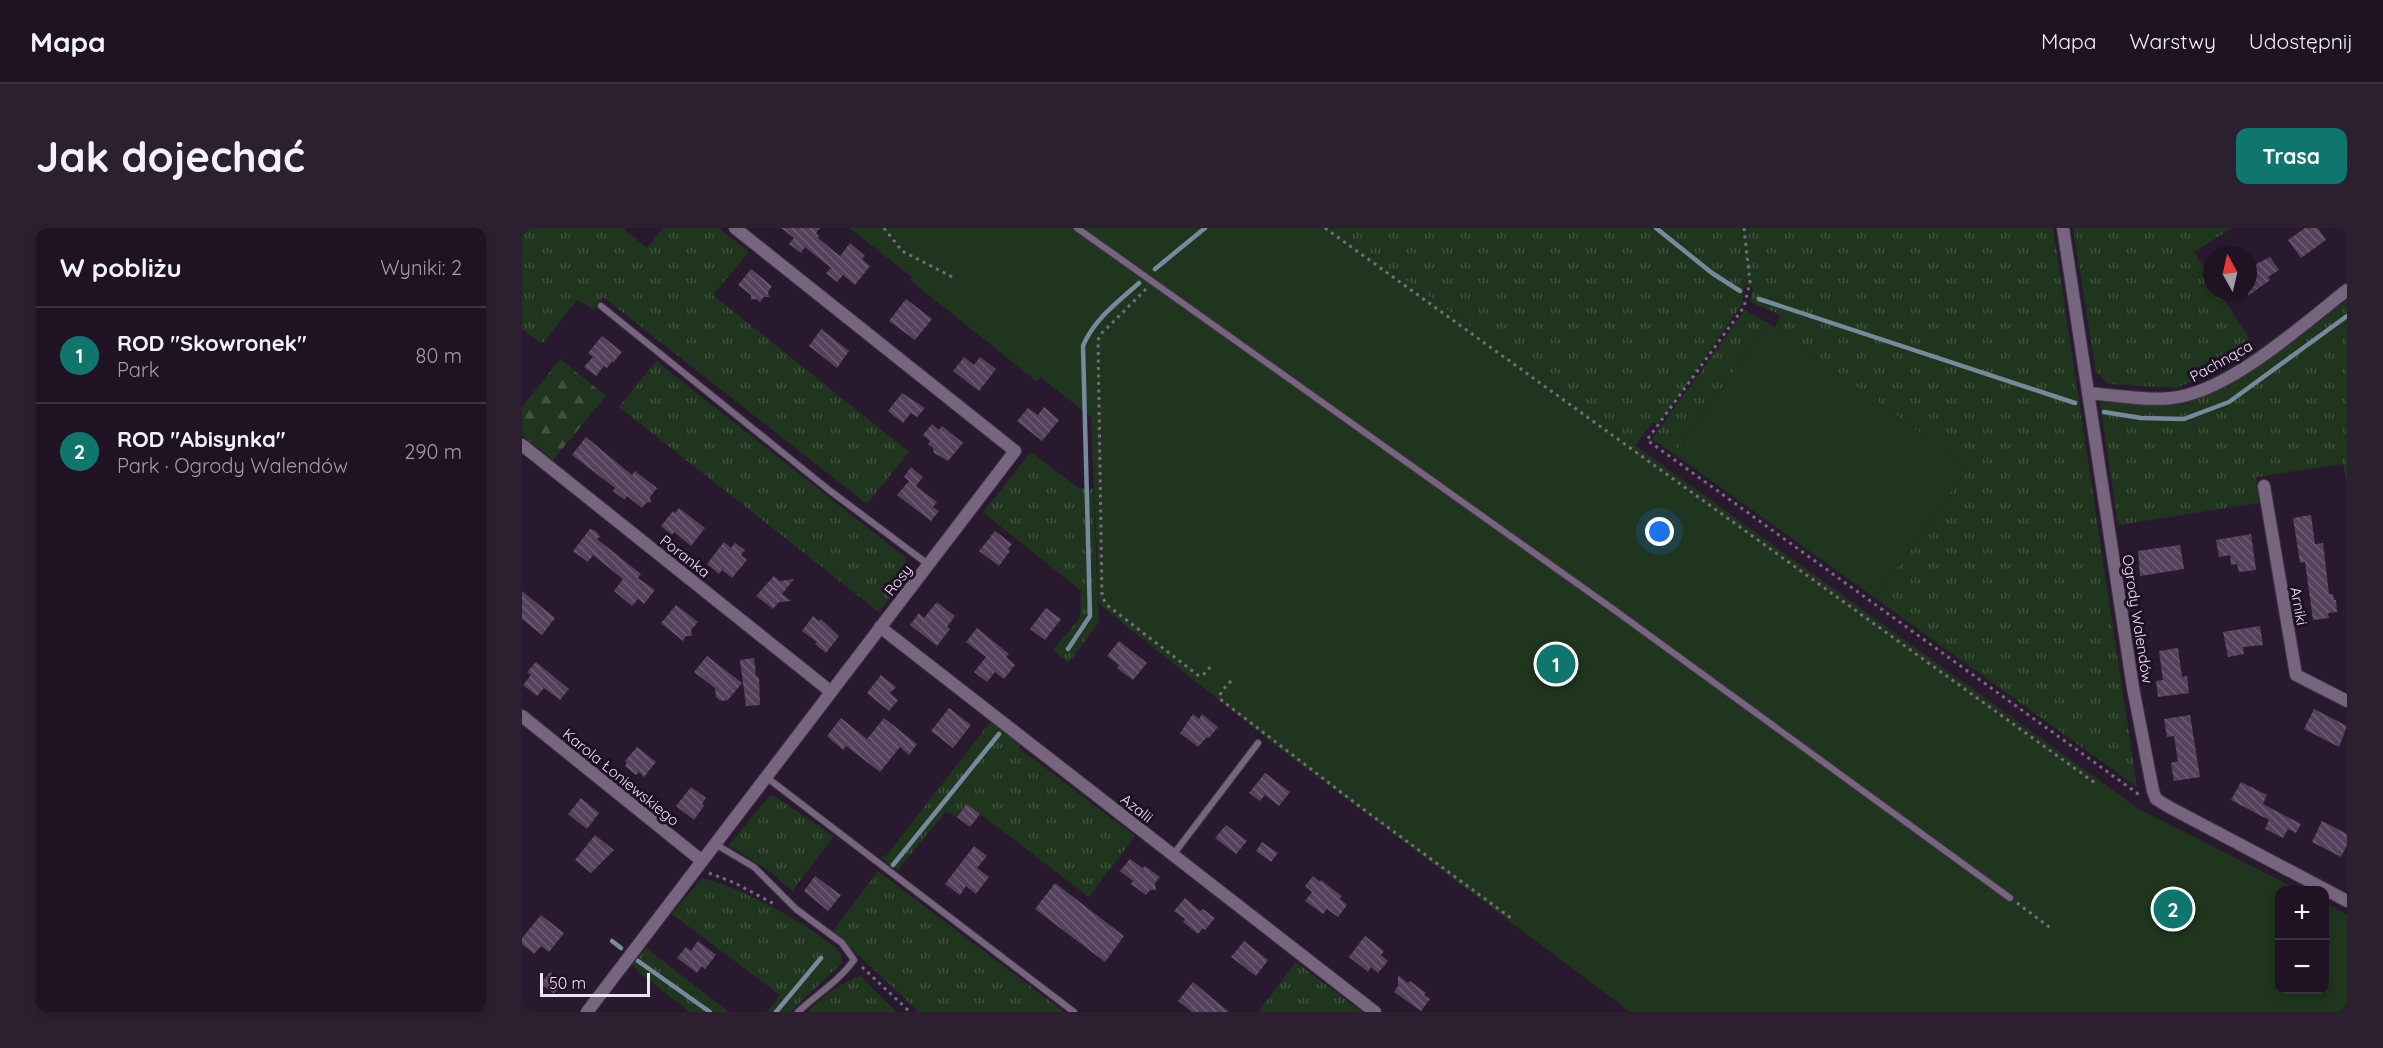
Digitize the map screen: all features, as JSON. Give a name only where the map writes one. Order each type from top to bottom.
[{"type":"street","name":"Rosy","points":[[587,1012],[830,690],[1015,451],[735,228]]},
{"type":"street","name":"Ogrody Walendów","points":[[2063,228],[2142,743],[2156,799]]},
{"type":"street","name":"Pachnąca","points":[[2088,393],[2173,398],[2206,389],[2260,357],[2347,290]]},
{"type":"street","name":"Poranka","points":[[522,445],[830,690]]},
{"type":"street","name":"Arniki","points":[[2264,486],[2296,675],[2347,701]]},
{"type":"street","name":"Azalii","points":[[880,627],[1376,1012]]},
{"type":"street","name":"Karola Łoniewskiego","points":[[522,716],[699,865]]},
{"type":"street","points":[[2156,799],[2347,901]]},
{"type":"lane","points":[[1077,228],[1613,609],[2010,898]]},
{"type":"lane","points":[[601,306],[829,490],[929,565]]},
{"type":"lane","points":[[1173,855],[1258,743]]},
{"type":"lane","points":[[766,777],[1074,1012]]},
{"type":"lane","points":[[715,844],[754,867],[796,909],[842,943],[854,960],[844,974],[818,992],[798,1012]]},
{"type":"path","points":[[884,228],[902,251],[956,279]]},
{"type":"path","points":[[1325,228],[2095,783]]},
{"type":"path","points":[[1744,228],[1750,282],[1744,307],[1647,440],[2149,801],[2156,799]]},
{"type":"path","points":[[1153,281],[1100,334],[1098,340],[1102,597],[1107,605],[1199,676],[1203,675],[1212,665]]},
{"type":"path","points":[[1231,681],[1221,692],[1220,699],[1355,803],[1511,918]]},
{"type":"path","points":[[699,865],[778,906],[796,909]]},
{"type":"path","points":[[2010,898],[2052,929]]},
{"type":"path","points":[[854,960],[910,1012]]},
{"type":"green space","points":[[522,228],[622,228],[647,248],[663,228],[718,228],[749,252],[713,295],[909,452],[867,504],[603,297],[593,310],[578,299],[542,344],[522,329]]},
{"type":"green space","points":[[849,228],[1334,228],[2139,809],[2291,886],[2275,886],[2275,994],[2329,994],[2329,905],[2347,915],[2347,1012],[1630,1012],[1280,749],[1099,604],[1091,417],[1041,378],[1036,381],[910,280],[912,277]]},
{"type":"green space","points":[[1334,228],[2053,228],[2137,787],[1875,598],[1969,467],[1774,328],[1781,315],[1750,302],[1753,287],[1745,284],[1742,304],[1662,420],[1659,423],[1652,423],[1635,446]]},
{"type":"green space","points":[[2073,228],[2232,228],[2194,252],[2203,266],[2203,300],[2225,300],[2254,346],[2225,367],[2176,388],[2109,384],[2096,372]]},
{"type":"green space","points":[[2347,300],[2347,486],[2343,464],[2256,477],[2259,503],[2118,525],[2100,402],[2183,405],[2215,392],[2293,342]]},
{"type":"green space","points":[[1745,310],[1768,323],[1674,454],[1652,439]]},
{"type":"green space","points":[[1768,323],[1969,467],[1875,598],[1674,454]]},
{"type":"green space","points":[[560,359],[606,396],[553,460],[522,435],[522,407]]},
{"type":"green space","points":[[656,361],[906,558],[908,575],[879,612],[619,407]]},
{"type":"green space","points":[[1031,452],[1079,488],[1093,489],[1099,622],[1068,663],[1053,650],[1080,618],[1081,591],[983,512]]},
{"type":"green space","points":[[991,721],[1021,744],[1019,748],[1135,836],[1089,897],[967,804],[957,817],[946,811],[898,870],[880,857],[886,856]]},
{"type":"green space","points":[[771,794],[834,836],[792,891],[768,870],[729,845]]},
{"type":"green space","points":[[878,871],[1064,1012],[919,1012],[833,931]]},
{"type":"green space","points":[[702,878],[756,899],[795,920],[829,942],[841,953],[842,963],[790,1012],[767,1012],[780,995],[672,914]]},
{"type":"green space","points":[[646,948],[729,1012],[690,1012],[642,975],[632,965]]},
{"type":"green space","points":[[1296,962],[1362,1012],[1258,1012]]},
{"type":"green space","points":[[861,976],[896,1012],[808,1012],[832,991]]},
{"type":"building","points":[[781,228],[820,228],[816,233],[818,238],[840,256],[850,243],[865,256],[862,259],[870,266],[855,285],[843,275],[837,282],[826,273],[831,268],[805,247],[801,253],[789,244],[794,238]]},
{"type":"building","points":[[2305,228],[2318,228],[2326,240],[2301,258],[2288,240]]},
{"type":"building","points":[[2270,257],[2279,270],[2268,277],[2270,280],[2257,289],[2257,264]]},
{"type":"building","points":[[751,269],[772,286],[768,292],[769,297],[764,297],[760,302],[756,299],[751,300],[751,295],[738,285]]},
{"type":"building","points":[[906,299],[932,319],[915,340],[889,321]]},
{"type":"building","points":[[821,329],[849,351],[837,368],[809,346]]},
{"type":"building","points":[[602,336],[622,352],[613,363],[612,361],[607,368],[604,366],[596,376],[584,367],[593,357],[588,353]]},
{"type":"building","points":[[964,357],[974,365],[980,357],[996,369],[979,391],[953,371]]},
{"type":"building","points":[[902,393],[925,408],[917,417],[911,413],[903,423],[888,411]]},
{"type":"building","points":[[1044,407],[1059,420],[1042,441],[1017,421],[1028,408],[1038,415]]},
{"type":"building","points":[[932,424],[939,430],[942,426],[963,443],[948,461],[934,453],[933,448],[928,444],[930,441],[923,435]]},
{"type":"building","points":[[586,437],[632,475],[635,471],[657,488],[650,497],[651,502],[646,503],[642,508],[627,496],[625,500],[613,491],[615,488],[572,455]]},
{"type":"building","points":[[911,467],[923,477],[916,486],[937,502],[933,507],[939,511],[931,521],[897,495],[909,481],[904,477]]},
{"type":"building","points":[[679,508],[705,528],[691,546],[674,532],[672,535],[661,526],[673,511],[675,513]]},
{"type":"building","points":[[2311,515],[2315,544],[2323,543],[2329,594],[2333,594],[2336,600],[2337,612],[2328,613],[2329,618],[2313,620],[2305,562],[2300,563],[2293,518]]},
{"type":"building","points":[[590,529],[596,531],[600,537],[597,539],[641,574],[638,578],[655,590],[644,604],[638,599],[632,606],[614,591],[623,579],[593,555],[588,562],[573,551]]},
{"type":"building","points":[[995,531],[1012,544],[1008,549],[1010,551],[999,566],[979,551]]},
{"type":"building","points":[[2251,534],[2256,570],[2239,572],[2237,564],[2231,565],[2230,555],[2219,557],[2216,540]]},
{"type":"building","points":[[724,542],[731,548],[735,543],[745,550],[741,555],[747,560],[732,578],[722,570],[719,574],[707,564]]},
{"type":"building","points":[[2180,545],[2184,569],[2140,576],[2138,551]]},
{"type":"building","points":[[774,576],[780,581],[794,579],[782,594],[791,601],[779,602],[773,609],[756,596]]},
{"type":"building","points":[[522,591],[555,618],[542,635],[522,619]]},
{"type":"building","points":[[937,602],[955,616],[947,627],[950,629],[937,646],[910,625],[919,613],[924,618]]},
{"type":"building","points":[[676,605],[698,622],[691,630],[692,636],[686,636],[683,641],[661,623]]},
{"type":"building","points":[[1046,608],[1061,619],[1045,640],[1030,629]]},
{"type":"building","points":[[813,616],[819,621],[821,619],[839,636],[826,653],[815,644],[817,642],[802,631]]},
{"type":"building","points":[[2260,626],[2263,645],[2243,647],[2244,654],[2228,657],[2223,632]]},
{"type":"building","points":[[977,628],[1009,654],[1006,657],[1015,665],[1004,679],[995,672],[987,682],[974,672],[986,657],[966,642]]},
{"type":"building","points":[[1119,641],[1147,663],[1133,680],[1117,668],[1119,665],[1107,656]]},
{"type":"building","points":[[2178,648],[2182,677],[2187,676],[2189,693],[2158,697],[2156,681],[2163,680],[2159,651]]},
{"type":"building","points":[[707,656],[742,683],[728,700],[721,701],[716,697],[715,688],[694,672]]},
{"type":"building","points":[[754,658],[756,676],[759,678],[760,705],[746,706],[740,660]]},
{"type":"building","points":[[536,662],[569,689],[560,700],[544,688],[537,696],[523,685],[531,675],[527,672]]},
{"type":"building","points":[[881,675],[896,687],[890,693],[898,700],[889,711],[867,693]]},
{"type":"building","points":[[949,708],[971,725],[953,748],[931,731]]},
{"type":"building","points":[[2314,709],[2347,726],[2339,747],[2304,729]]},
{"type":"building","points":[[1193,714],[1199,719],[1202,714],[1218,727],[1198,747],[1180,733]]},
{"type":"building","points":[[2190,715],[2200,777],[2174,781],[2171,763],[2178,761],[2174,736],[2167,737],[2164,719]]},
{"type":"building","points":[[841,718],[867,739],[884,718],[917,744],[909,755],[900,747],[880,772],[846,746],[843,750],[827,736]]},
{"type":"building","points":[[637,747],[656,762],[644,777],[639,772],[636,775],[625,766],[627,763],[625,761]]},
{"type":"building","points":[[1265,773],[1290,792],[1279,806],[1265,795],[1260,801],[1249,793]]},
{"type":"building","points":[[2241,782],[2267,795],[2263,804],[2301,824],[2296,833],[2288,829],[2283,838],[2265,829],[2269,820],[2231,800]]},
{"type":"building","points":[[691,787],[706,798],[702,804],[704,806],[694,820],[676,806]]},
{"type":"building","points":[[581,798],[599,813],[587,829],[568,814]]},
{"type":"building","points":[[967,804],[980,814],[970,827],[957,817]]},
{"type":"building","points":[[2322,821],[2347,834],[2347,845],[2341,857],[2312,842]]},
{"type":"building","points":[[1226,825],[1247,841],[1236,854],[1215,838]]},
{"type":"building","points":[[595,835],[614,850],[591,873],[575,860]]},
{"type":"building","points":[[1262,842],[1278,853],[1271,862],[1256,851]]},
{"type":"building","points":[[974,846],[987,856],[977,868],[989,877],[976,894],[966,886],[960,895],[945,884]]},
{"type":"building","points":[[1130,859],[1160,877],[1155,883],[1156,890],[1150,890],[1146,895],[1131,884],[1133,881],[1120,871]]},
{"type":"building","points":[[815,876],[841,895],[828,911],[804,891]]},
{"type":"building","points":[[1313,876],[1342,896],[1340,899],[1347,905],[1338,917],[1327,909],[1323,914],[1305,901],[1312,892],[1305,886]]},
{"type":"building","points":[[1055,883],[1124,936],[1105,962],[1035,909]]},
{"type":"building","points":[[1185,898],[1200,911],[1203,909],[1215,918],[1205,930],[1203,928],[1198,934],[1183,922],[1185,919],[1174,911]]},
{"type":"building","points":[[541,915],[564,933],[549,952],[541,946],[534,954],[522,944],[522,938]]},
{"type":"building","points":[[1365,936],[1384,951],[1381,955],[1388,961],[1378,973],[1371,967],[1368,972],[1349,957]]},
{"type":"building","points":[[698,941],[716,955],[705,969],[702,966],[697,973],[677,958],[686,947],[691,951]]},
{"type":"building","points":[[1244,941],[1268,960],[1256,976],[1231,957]]},
{"type":"building","points":[[550,972],[563,982],[554,994],[541,984]]},
{"type":"building","points":[[1398,975],[1426,993],[1424,995],[1430,999],[1421,1011],[1394,992],[1398,986]]},
{"type":"building","points":[[1193,982],[1229,1012],[1192,1012],[1178,1001]]},
{"type":"waterway","points":[[1155,269],[1205,228]]},
{"type":"waterway","points":[[1656,228],[1712,273],[1740,291]]},
{"type":"waterway","points":[[1068,649],[1090,616],[1083,346],[1100,319],[1139,283]]},
{"type":"waterway","points":[[1759,299],[2075,403]]},
{"type":"waterway","points":[[2104,412],[2141,418],[2184,419],[2229,402],[2347,316]]},
{"type":"waterway","points":[[893,865],[999,734]]},
{"type":"waterway","points":[[612,941],[621,948]]},
{"type":"waterway","points":[[776,1012],[821,958]]},
{"type":"waterway","points":[[638,961],[710,1012]]},
{"type":"place","name":"ROD \"Skowronek\"","points":[[1556,664]]},
{"type":"place","name":"ROD \"Abisynka\"","points":[[2173,909]]}]
